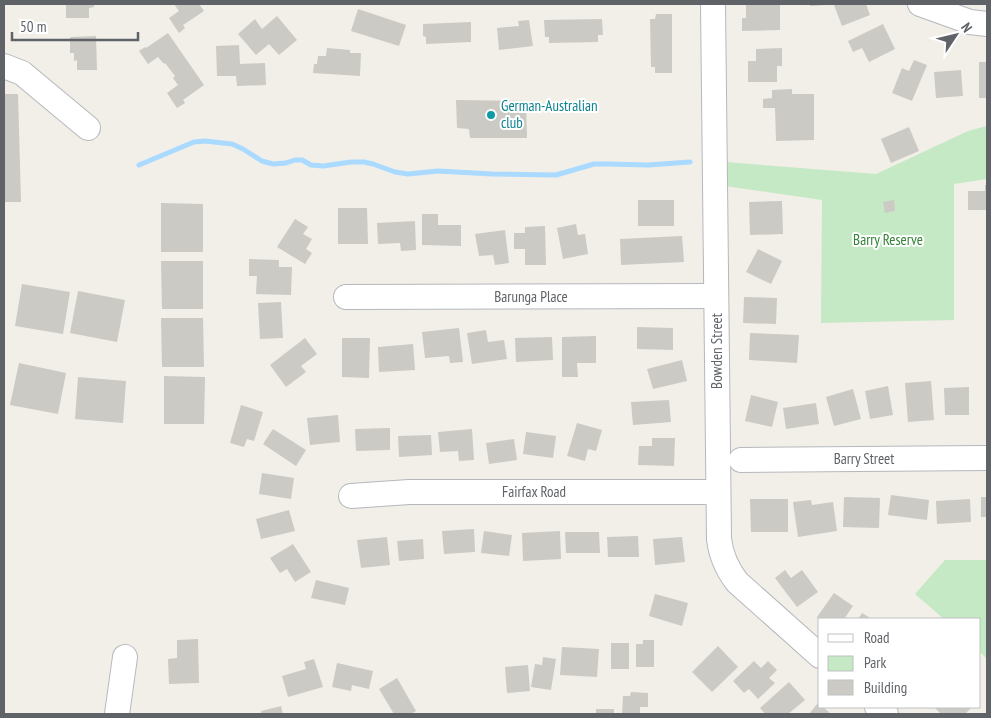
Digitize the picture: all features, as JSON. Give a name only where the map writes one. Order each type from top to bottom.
[{"type":"street","name":"Bowden Street","points":[[713,4],[720,545],[724,562],[742,587],[818,654]]},
{"type":"street","points":[[920,4],[970,22],[987,24]]},
{"type":"street","points":[[4,66],[22,73],[88,128]]},
{"type":"street","name":"Barunga Place","points":[[346,297],[716,296]]},
{"type":"street","name":"Barry Street","points":[[741,460],[987,458]]},
{"type":"street","name":"Fairfax Road","points":[[351,496],[409,492],[718,492]]},
{"type":"street","points":[[117,714],[125,657]]},
{"type":"green space","name":"Barry Reserve","points":[[987,126],[987,179],[954,184],[954,320],[821,323],[822,200],[725,186],[725,162],[876,174],[968,131]]},
{"type":"green space","points":[[945,560],[987,560],[987,659],[981,653],[981,618],[943,618],[915,594]]},
{"type":"building","points":[[66,4],[94,4],[94,7],[89,8],[89,18],[66,18]]},
{"type":"building","points":[[174,4],[199,4],[204,11],[183,25],[185,28],[179,33],[169,18],[179,11]]},
{"type":"building","points":[[780,4],[780,30],[742,31],[742,18],[746,18],[746,5]]},
{"type":"building","points":[[810,4],[828,4],[828,5],[810,6]]},
{"type":"building","points":[[866,4],[870,15],[842,26],[834,5]]},
{"type":"building","points":[[358,9],[406,25],[399,46],[351,31]]},
{"type":"building","points":[[656,14],[672,14],[672,73],[655,73],[655,67],[651,67],[650,19],[655,19]]},
{"type":"building","points":[[277,16],[297,40],[279,55],[269,44],[256,55],[238,34],[255,19],[262,29]]},
{"type":"building","points":[[602,19],[603,35],[598,35],[598,42],[549,43],[549,37],[545,37],[544,20]]},
{"type":"building","points":[[529,20],[533,46],[499,50],[497,28],[519,26],[518,21]]},
{"type":"building","points":[[471,22],[471,42],[426,44],[426,37],[423,36],[423,24]]},
{"type":"building","points":[[883,24],[895,49],[869,62],[862,48],[853,52],[848,41]]},
{"type":"building","points":[[168,33],[204,85],[183,100],[185,103],[177,108],[167,93],[178,85],[173,78],[175,76],[158,57],[148,64],[139,51]]},
{"type":"building","points":[[96,36],[97,70],[77,70],[77,60],[74,61],[74,53],[70,53],[70,37]]},
{"type":"building","points":[[239,45],[240,64],[265,63],[266,85],[237,86],[236,76],[217,76],[216,46]]},
{"type":"building","points":[[327,48],[350,50],[350,53],[361,53],[360,76],[313,73],[314,64],[317,64],[318,56],[326,56]]},
{"type":"building","points":[[782,48],[782,66],[777,66],[777,82],[748,82],[748,61],[756,61],[756,49]]},
{"type":"building","points":[[914,60],[927,65],[912,101],[892,93],[902,68],[909,71]]},
{"type":"building","points":[[979,62],[987,62],[987,98],[979,98]]},
{"type":"building","points":[[961,70],[963,96],[936,98],[934,72]]},
{"type":"building","points":[[792,89],[792,94],[814,94],[814,140],[776,141],[775,108],[763,108],[763,99],[772,98],[772,90]]},
{"type":"building","points":[[4,94],[18,94],[21,202],[4,202]]},
{"type":"building","name":"German-Australian club","points":[[456,100],[526,101],[527,138],[470,138],[469,129],[457,128]]},
{"type":"building","points":[[909,127],[919,151],[891,163],[881,139]]},
{"type":"building","points":[[985,185],[987,185],[987,210],[968,210],[968,191],[985,191]]},
{"type":"building","points":[[638,200],[674,200],[674,226],[638,226]]},
{"type":"building","points":[[894,200],[895,211],[885,213],[883,202]]},
{"type":"building","points":[[782,201],[783,234],[750,235],[749,202]]},
{"type":"building","points":[[161,203],[203,204],[203,252],[161,252]]},
{"type":"building","points":[[338,208],[367,208],[368,244],[338,244]]},
{"type":"building","points":[[422,214],[438,214],[438,225],[461,225],[461,246],[422,245]]},
{"type":"building","points":[[295,219],[308,227],[303,234],[312,239],[306,249],[312,253],[305,264],[277,247]]},
{"type":"building","points":[[415,221],[416,250],[401,251],[400,243],[378,244],[377,223]]},
{"type":"building","points":[[576,224],[578,235],[585,234],[588,254],[563,259],[557,228]]},
{"type":"building","points":[[545,226],[546,265],[525,265],[525,249],[514,249],[514,233],[525,233],[525,227]]},
{"type":"building","points":[[505,230],[509,263],[495,265],[493,255],[479,256],[475,234]]},
{"type":"building","points":[[682,236],[684,262],[621,265],[620,239]]},
{"type":"building","points":[[758,249],[782,261],[771,284],[746,272]]},
{"type":"building","points":[[249,259],[279,260],[279,267],[292,267],[291,295],[256,294],[257,276],[249,276]]},
{"type":"building","points":[[161,261],[203,261],[203,309],[162,309]]},
{"type":"building","points":[[22,284],[70,292],[63,334],[15,326]]},
{"type":"building","points":[[78,291],[125,300],[117,342],[70,333]]},
{"type":"building","points":[[744,297],[777,298],[776,324],[743,323]]},
{"type":"building","points":[[281,302],[283,338],[260,339],[258,303]]},
{"type":"building","points":[[161,318],[203,318],[204,367],[162,367]]},
{"type":"building","points":[[637,327],[673,328],[673,350],[637,349]]},
{"type":"building","points":[[459,328],[463,362],[450,363],[449,356],[425,358],[422,332]]},
{"type":"building","points":[[486,330],[488,342],[504,340],[507,359],[472,364],[467,333]]},
{"type":"building","points":[[750,333],[799,335],[797,363],[749,360]]},
{"type":"building","points":[[596,336],[596,363],[577,363],[578,377],[562,377],[562,337]]},
{"type":"building","points":[[552,337],[553,360],[516,362],[515,338]]},
{"type":"building","points":[[305,338],[317,354],[301,366],[306,372],[286,387],[270,365]]},
{"type":"building","points":[[342,338],[370,338],[369,378],[342,377]]},
{"type":"building","points":[[413,344],[415,370],[379,372],[378,347]]},
{"type":"building","points":[[682,360],[687,381],[653,389],[647,369]]},
{"type":"building","points":[[19,363],[66,373],[58,414],[10,405]]},
{"type":"building","points":[[164,376],[205,377],[204,424],[164,424]]},
{"type":"building","points":[[78,377],[126,381],[123,423],[75,419]]},
{"type":"building","points":[[931,381],[934,420],[908,422],[905,383]]},
{"type":"building","points":[[888,386],[893,415],[870,419],[865,391]]},
{"type":"building","points":[[969,387],[969,415],[945,415],[944,388]]},
{"type":"building","points":[[853,389],[861,419],[834,426],[826,397]]},
{"type":"building","points":[[751,395],[778,402],[772,427],[745,421]]},
{"type":"building","points":[[669,400],[671,422],[633,425],[631,402]]},
{"type":"building","points":[[816,403],[819,424],[786,429],[783,408]]},
{"type":"building","points":[[241,405],[263,412],[254,441],[247,439],[244,447],[230,443]]},
{"type":"building","points":[[338,415],[340,442],[310,445],[307,418]]},
{"type":"building","points":[[577,423],[602,430],[596,451],[588,449],[585,461],[567,456]]},
{"type":"building","points":[[390,428],[390,450],[356,451],[355,429]]},
{"type":"building","points":[[273,429],[306,450],[296,466],[263,444]]},
{"type":"building","points":[[472,429],[474,460],[459,461],[458,451],[440,452],[438,432]]},
{"type":"building","points":[[526,432],[556,436],[553,458],[523,454]]},
{"type":"building","points":[[431,435],[432,455],[399,457],[398,436]]},
{"type":"building","points":[[652,438],[675,438],[674,466],[638,465],[639,446],[652,446]]},
{"type":"building","points":[[514,439],[517,460],[489,464],[486,443]]},
{"type":"building","points":[[262,473],[294,478],[291,499],[259,494]]},
{"type":"building","points":[[891,495],[929,500],[927,520],[888,515]]},
{"type":"building","points":[[844,497],[880,498],[879,528],[843,527]]},
{"type":"building","points":[[981,497],[987,497],[987,517],[981,517]]},
{"type":"building","points":[[750,499],[788,499],[788,532],[751,532]]},
{"type":"building","points":[[970,499],[971,522],[937,524],[936,501]]},
{"type":"building","points":[[811,500],[812,505],[833,502],[837,531],[798,537],[793,502]]},
{"type":"building","points":[[289,510],[295,531],[261,539],[256,519]]},
{"type":"building","points":[[474,529],[475,552],[444,554],[442,531]]},
{"type":"building","points":[[484,531],[512,535],[509,556],[481,553]]},
{"type":"building","points":[[560,531],[561,559],[523,561],[522,533]]},
{"type":"building","points":[[565,532],[599,532],[600,553],[566,553]]},
{"type":"building","points":[[638,536],[639,557],[608,557],[607,537]]},
{"type":"building","points":[[387,537],[390,565],[361,568],[357,540]]},
{"type":"building","points":[[682,537],[685,562],[655,565],[653,539]]},
{"type":"building","points":[[423,539],[424,559],[399,561],[397,541]]},
{"type":"building","points":[[293,544],[311,572],[295,582],[287,569],[280,573],[270,558]]},
{"type":"building","points":[[785,570],[791,578],[802,570],[818,592],[797,607],[775,578]]},
{"type":"building","points":[[316,580],[349,588],[345,605],[311,598]]},
{"type":"building","points":[[834,593],[853,606],[845,618],[817,617]]},
{"type":"building","points":[[655,594],[688,603],[682,626],[649,616]]},
{"type":"building","points":[[862,613],[870,618],[859,618]]},
{"type":"building","points":[[198,639],[199,683],[169,684],[168,659],[177,658],[177,640]]},
{"type":"building","points":[[643,640],[654,640],[654,667],[636,667],[636,644],[643,644]]},
{"type":"building","points":[[611,643],[629,643],[629,669],[611,669]]},
{"type":"building","points":[[718,646],[738,667],[712,692],[692,672]]},
{"type":"building","points":[[562,647],[599,649],[597,677],[560,675]]},
{"type":"building","points":[[543,657],[556,659],[551,690],[531,687],[535,664],[542,665]]},
{"type":"building","points":[[314,659],[323,687],[288,697],[282,676],[306,669],[304,662]]},
{"type":"building","points":[[754,661],[761,668],[768,661],[777,670],[769,678],[775,683],[758,699],[749,689],[744,693],[733,681]]},
{"type":"building","points":[[337,663],[373,671],[369,689],[352,685],[351,691],[332,687]]},
{"type":"building","points":[[528,665],[530,691],[507,693],[505,667]]},
{"type":"building","points":[[397,678],[416,711],[411,714],[394,714],[379,689]]},
{"type":"building","points":[[789,682],[805,700],[788,714],[765,714],[760,708]]},
{"type":"building","points":[[631,692],[648,693],[648,707],[640,707],[640,714],[622,714],[623,696],[630,696]]},
{"type":"building","points":[[818,703],[818,708],[824,708],[829,712],[828,714],[809,714]]},
{"type":"building","points":[[281,706],[283,714],[261,714],[261,711]]},
{"type":"building","points":[[935,708],[971,708],[965,714],[941,714]]},
{"type":"building","points":[[596,709],[614,709],[614,714],[596,714]]},
{"type":"waterway","points":[[139,165],[194,142],[205,141],[232,144],[262,161],[273,164],[295,160],[302,160],[311,165],[323,166],[364,162],[408,174],[438,171],[556,175],[594,164],[648,165],[690,162]]},
{"type":"place","name":"German-Australian club","points":[[491,115]]}]
